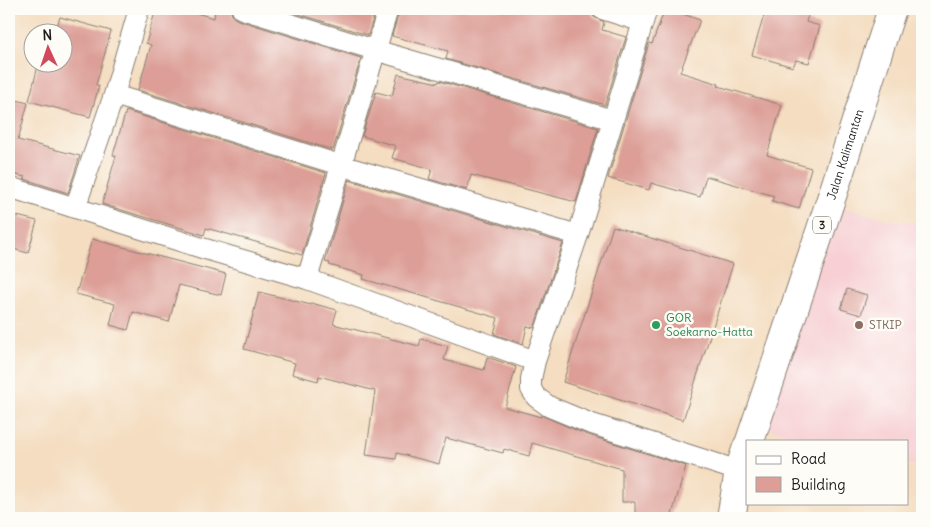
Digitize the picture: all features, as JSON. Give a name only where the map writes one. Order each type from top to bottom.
[{"type":"highway","name":"Jalan Kalimantan","points":[[750,440],[892,9]]},
{"type":"highway","points":[[731,518],[743,459]]},
{"type":"street","points":[[75,208],[114,95],[139,9]]},
{"type":"street","points":[[242,9],[613,120]]},
{"type":"street","points":[[307,279],[388,9]]},
{"type":"street","points":[[602,9],[645,15],[578,235],[536,361],[531,379],[531,389],[536,398],[550,407],[588,423],[743,459]]},
{"type":"street","points":[[114,95],[340,165],[578,235]]},
{"type":"street","points":[[9,186],[202,248],[307,279],[536,361]]},
{"type":"shaded area","name":"STKIP","points":[[836,205],[890,220],[922,223],[922,467],[908,464],[908,440],[812,440],[763,427]]},
{"type":"building","points":[[156,9],[182,9],[214,18],[215,9],[230,9],[233,17],[238,20],[361,58],[333,150],[138,90],[151,45],[146,43]]},
{"type":"building","points":[[282,9],[376,9],[368,35]]},
{"type":"building","points":[[400,9],[578,9],[591,12],[594,17],[604,22],[602,30],[626,37],[605,105],[446,59],[448,51],[392,36]]},
{"type":"building","points":[[665,9],[700,20],[680,72],[719,84],[718,86],[782,105],[767,155],[811,168],[799,209],[772,201],[774,196],[706,176],[700,197],[651,183],[649,190],[608,178],[649,43],[652,44]]},
{"type":"building","points":[[766,9],[810,9],[806,22],[820,26],[809,63],[796,60],[793,67],[752,55]]},
{"type":"building","points":[[60,17],[111,31],[96,85],[99,86],[90,117],[29,101],[36,72],[72,72],[72,22],[58,22]]},
{"type":"building","points":[[398,74],[438,83],[439,81],[598,128],[576,202],[471,175],[467,190],[429,179],[432,169],[392,158],[396,146],[362,136],[376,92],[392,96]]},
{"type":"building","points":[[9,98],[28,103],[18,140],[80,156],[68,193],[9,173]]},
{"type":"building","points":[[126,111],[326,173],[302,255],[206,228],[204,235],[102,204],[116,156],[113,155]]},
{"type":"building","points":[[349,180],[563,243],[534,328],[527,326],[523,344],[494,334],[498,318],[363,279],[364,275],[329,265],[330,263],[325,262]]},
{"type":"building","points":[[9,214],[37,221],[28,253],[9,248]]},
{"type":"building","points":[[613,226],[733,264],[683,420],[563,382]]},
{"type":"building","points":[[92,239],[226,274],[221,295],[179,285],[169,322],[133,312],[128,330],[110,325],[115,304],[76,294]]},
{"type":"building","points":[[847,289],[867,295],[861,315],[841,309]]},
{"type":"building","points":[[259,292],[337,310],[333,324],[419,346],[421,339],[448,346],[444,360],[484,370],[487,357],[516,367],[505,407],[541,417],[541,415],[585,434],[686,466],[671,518],[635,518],[635,502],[622,502],[622,469],[532,443],[529,456],[504,449],[503,453],[446,438],[439,464],[397,453],[396,459],[366,455],[375,391],[319,376],[318,381],[292,374],[295,363],[244,349]]},
{"type":"place","name":"GOR Soekarno-Hatta","points":[[656,325]]},
{"type":"place","name":"STKIP","points":[[859,325]]}]
